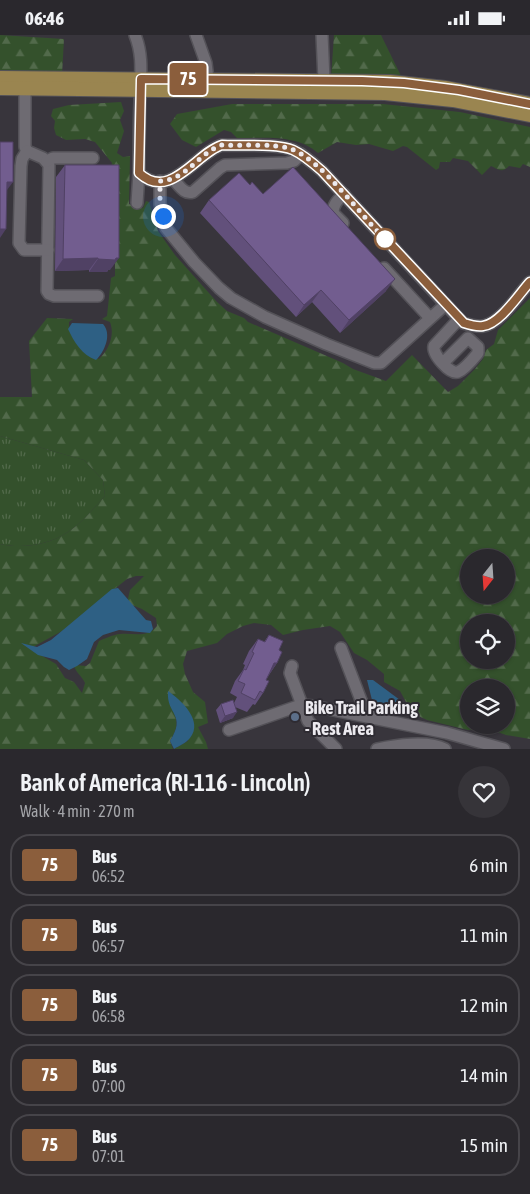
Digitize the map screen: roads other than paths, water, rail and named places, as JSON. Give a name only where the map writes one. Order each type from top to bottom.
[{"type":"main road","points":[[0,78],[25,83],[141,84],[392,93],[453,100],[530,115]]},
{"type":"main road","points":[[141,84],[208,79],[383,82],[431,86],[530,104]]},
{"type":"main road","points":[[0,88],[25,83]]},
{"type":"street","points":[[135,35],[140,52],[141,84],[137,203]]},
{"type":"street","points":[[196,35],[206,63],[208,79]]},
{"type":"street","points":[[321,35],[324,80]]},
{"type":"street","points":[[25,83],[25,147],[27,151],[21,166],[20,243],[24,250],[48,249]]},
{"type":"street","points":[[139,173],[145,178],[160,181],[174,179],[184,173],[213,148],[222,145],[292,149],[322,171],[445,305],[464,323],[473,326],[490,324],[498,319],[530,282]]},
{"type":"street","points":[[27,151],[47,161]]},
{"type":"street","points":[[174,179],[185,192],[190,194],[194,193],[225,165],[287,163],[294,161],[301,154]]},
{"type":"street","points":[[47,161],[53,158],[93,158]]},
{"type":"street","points":[[47,161],[47,289],[49,295],[98,296]]},
{"type":"street","points":[[160,181],[160,204],[166,228],[194,262],[219,288],[231,299],[265,317],[326,344],[374,363],[381,363],[445,305]]},
{"type":"street","points":[[344,194],[334,204],[333,213],[352,233]]},
{"type":"street","points":[[378,261],[430,318]]},
{"type":"street","points":[[443,363],[468,338],[478,347],[478,353],[461,371],[456,373],[451,372],[436,356],[433,350],[434,346],[459,319]]},
{"type":"street","points":[[342,648],[364,708],[368,715],[374,718]]},
{"type":"street","points":[[292,667],[290,673],[308,721],[336,749]]},
{"type":"street","points":[[229,730],[301,705],[324,707],[447,733],[504,749]]},
{"type":"street","points":[[377,749],[432,744],[445,749]]},
{"type":"water","points":[[72,323],[103,324],[106,328],[106,342],[96,360],[87,355],[76,343],[68,329]]},
{"type":"water","points":[[118,588],[146,620],[151,621],[153,629],[150,633],[119,630],[103,635],[94,642],[87,659],[69,670],[57,660],[38,655],[21,643],[37,647],[51,640],[112,589]]},
{"type":"water","points":[[367,680],[373,680],[400,700],[398,705],[380,705],[372,700]]},
{"type":"water","points":[[168,691],[189,711],[194,725],[194,731],[190,738],[174,749],[170,741],[177,725],[168,699]]},
{"type":"place","name":"Bike Trail Parking - Rest Area","points":[[295,717]]}]
